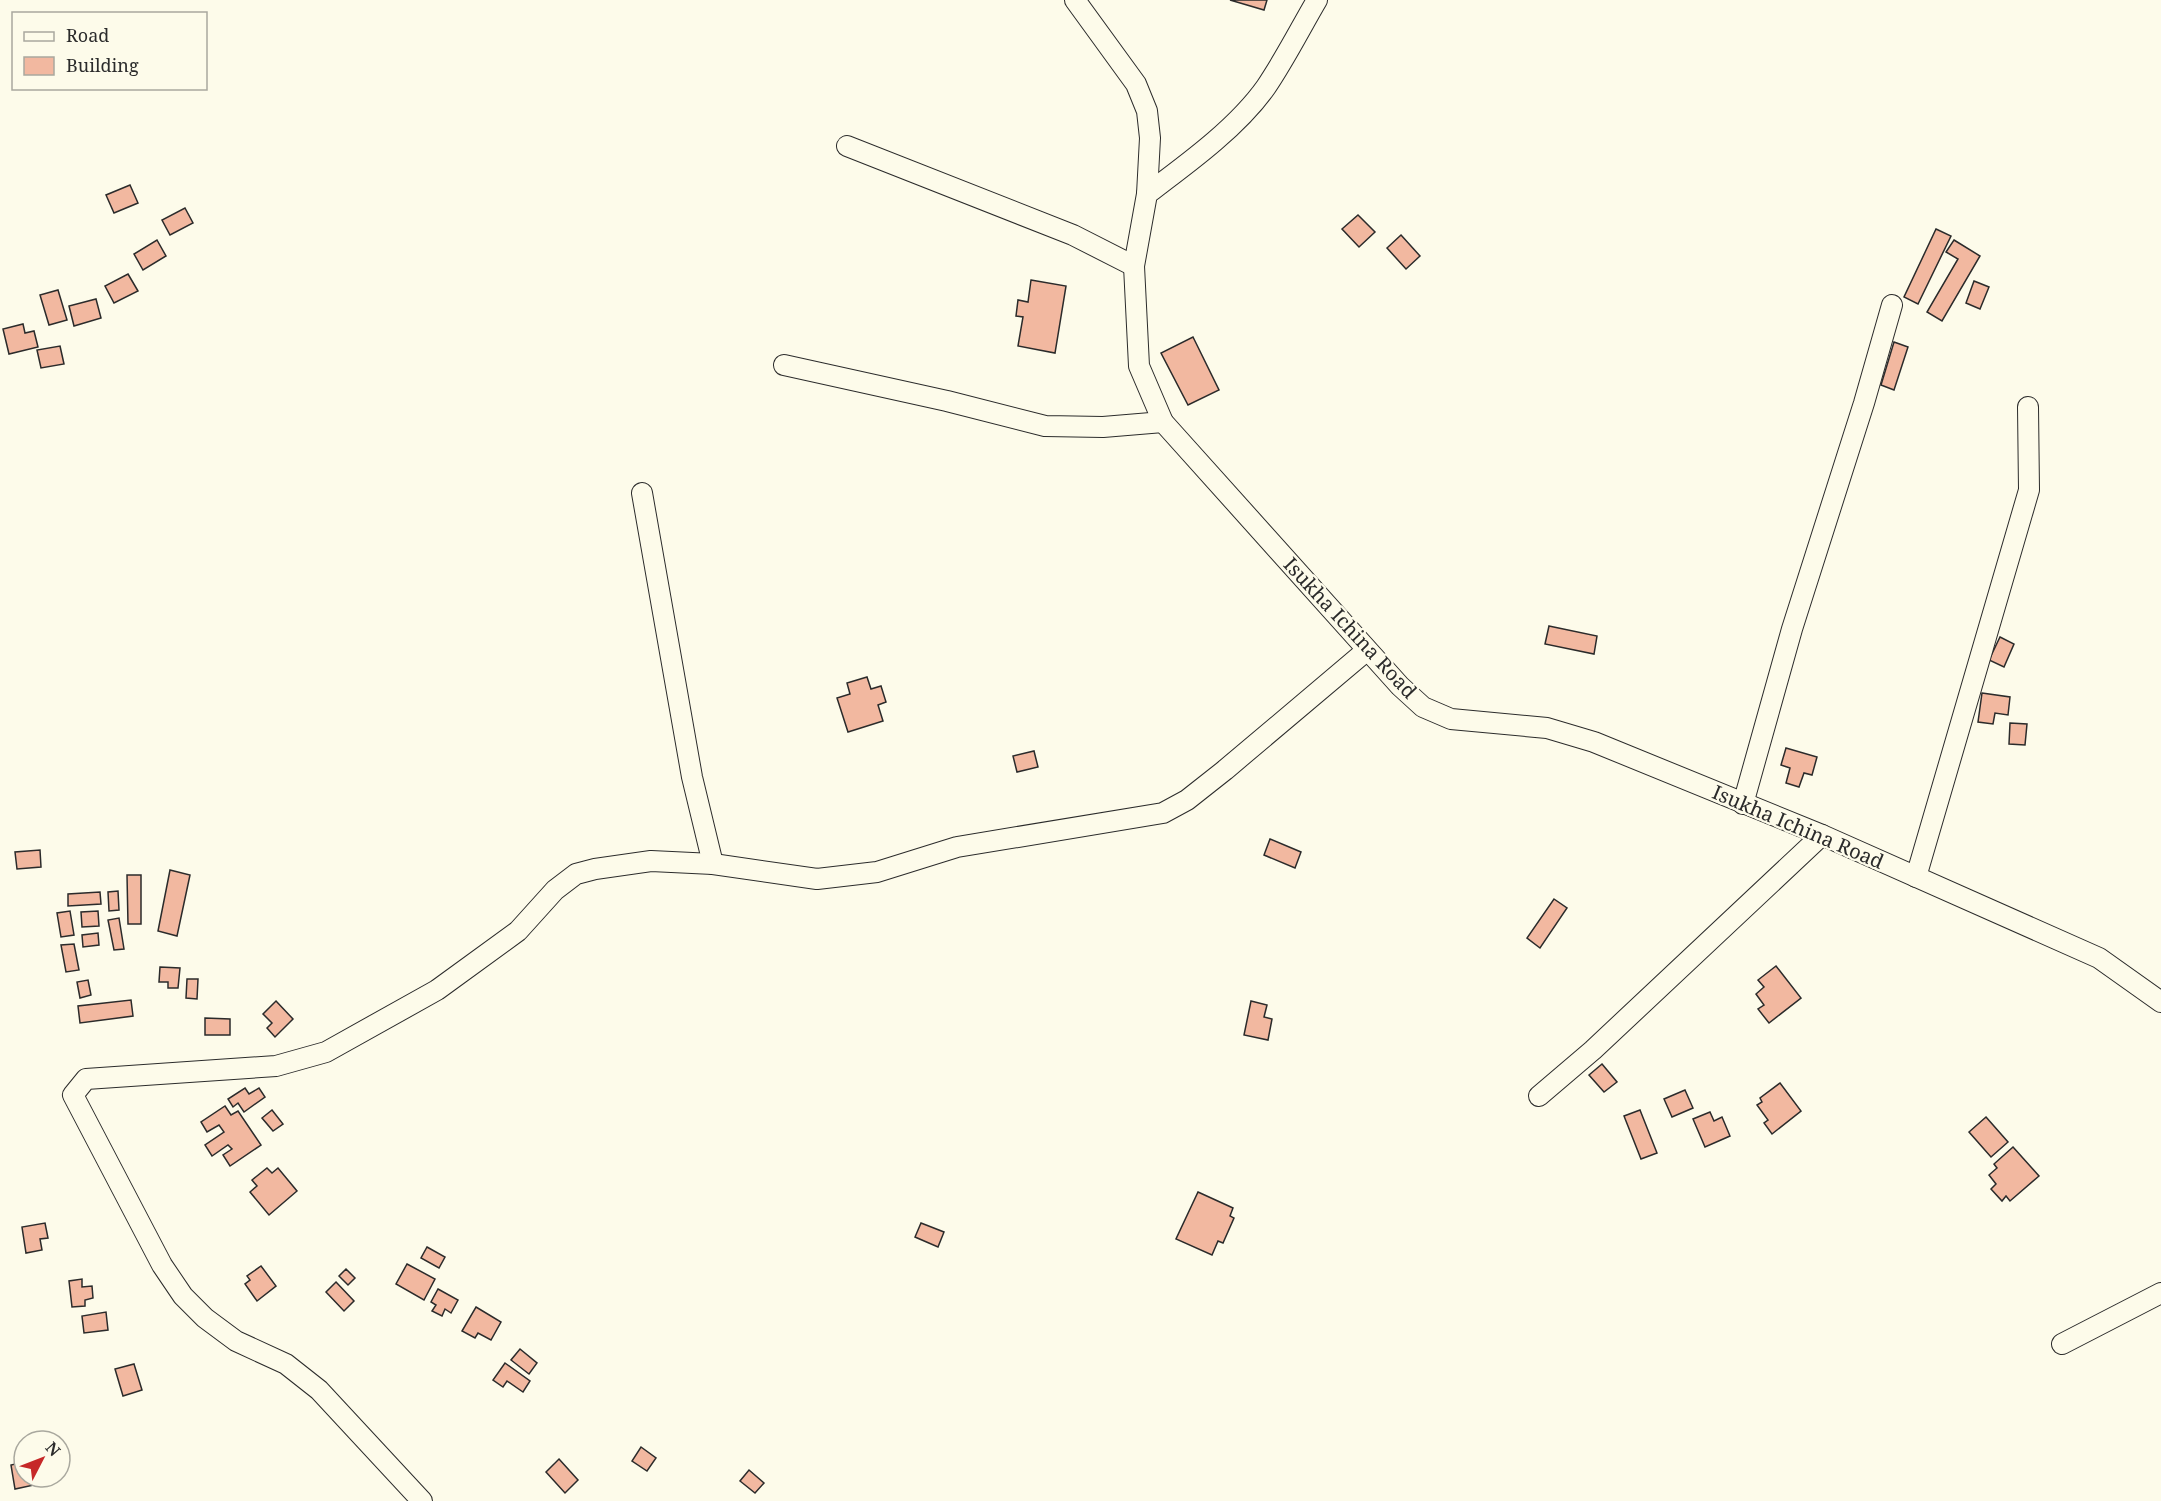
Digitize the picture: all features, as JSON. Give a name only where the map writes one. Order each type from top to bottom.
[{"type":"street","name":"Isukha Ichina Road","points":[[1075,0],[1136,84],[1147,111],[1150,138],[1147,194],[1134,266],[1139,366],[1163,422],[1366,651],[1423,707],[1451,719],[1547,728],[1594,742],[1822,835],[2099,958],[2161,1002]]},
{"type":"street","points":[[1147,194],[1201,152],[1253,102],[1266,87],[1317,0]]},
{"type":"street","points":[[847,146],[1073,235],[1134,266]]},
{"type":"street","points":[[1743,804],[1792,629],[1864,403],[1892,305]]},
{"type":"street","points":[[784,365],[947,401],[1045,426],[1103,427],[1163,422]]},
{"type":"street","points":[[1916,877],[2029,490],[2028,407]]},
{"type":"street","points":[[642,493],[692,777],[713,864]]},
{"type":"street","points":[[422,1501],[319,1390],[286,1364],[236,1341],[205,1318],[183,1296],[162,1265],[73,1095],[86,1079],[276,1066],[326,1052],[437,990],[518,931],[555,890],[576,874],[595,868],[651,861],[713,864],[817,879],[877,872],[957,847],[1163,813],[1187,800],[1225,770],[1366,651]]},
{"type":"street","points":[[1539,1096],[1593,1050],[1822,835]]},
{"type":"street","points":[[2062,1344],[2161,1293]]},
{"type":"building","points":[[1230,0],[1267,0],[1264,10]]},
{"type":"building","points":[[130,185],[138,203],[114,213],[106,195]]},
{"type":"building","points":[[185,208],[193,223],[170,235],[162,220]]},
{"type":"building","points":[[1358,215],[1375,232],[1359,247],[1342,229]]},
{"type":"building","points":[[1936,229],[1951,236],[1918,304],[1904,297]]},
{"type":"building","points":[[1401,235],[1420,256],[1406,269],[1387,248]]},
{"type":"building","points":[[157,240],[166,256],[143,270],[134,254]]},
{"type":"building","points":[[1954,240],[1980,256],[1942,321],[1927,312],[1958,259],[1946,252]]},
{"type":"building","points":[[128,274],[138,291],[114,303],[105,286]]},
{"type":"building","points":[[1031,280],[1066,286],[1055,353],[1018,346],[1023,317],[1016,316],[1018,300],[1028,302]]},
{"type":"building","points":[[1974,281],[1989,287],[1980,309],[1966,303]]},
{"type":"building","points":[[58,290],[67,320],[49,325],[40,295]]},
{"type":"building","points":[[96,299],[101,318],[74,326],[69,306]]},
{"type":"building","points":[[23,324],[25,333],[34,331],[38,347],[9,354],[3,329]]},
{"type":"building","points":[[1193,337],[1219,390],[1188,405],[1161,353]]},
{"type":"building","points":[[1894,342],[1908,347],[1894,390],[1881,385]]},
{"type":"building","points":[[60,346],[64,364],[41,368],[37,350]]},
{"type":"building","points":[[1549,626],[1597,636],[1594,654],[1545,644]]},
{"type":"building","points":[[2000,637],[2014,644],[2004,667],[1989,660]]},
{"type":"building","points":[[867,677],[871,689],[881,686],[886,702],[878,705],[883,721],[848,732],[837,698],[850,694],[847,683]]},
{"type":"building","points":[[1982,693],[2010,697],[2008,715],[1995,713],[1993,724],[1978,722]]},
{"type":"building","points":[[2010,723],[2027,724],[2025,745],[2009,744]]},
{"type":"building","points":[[1786,748],[1817,757],[1812,775],[1804,773],[1799,787],[1786,783],[1790,768],[1781,765]]},
{"type":"building","points":[[1034,751],[1038,767],[1017,772],[1013,756]]},
{"type":"building","points":[[1270,839],[1301,852],[1295,868],[1264,855]]},
{"type":"building","points":[[40,850],[41,867],[17,869],[15,852]]},
{"type":"building","points":[[170,870],[190,875],[177,936],[158,931]]},
{"type":"building","points":[[127,875],[141,875],[141,924],[128,924]]},
{"type":"building","points":[[118,891],[119,910],[109,911],[108,892]]},
{"type":"building","points":[[100,892],[101,904],[68,906],[68,894]]},
{"type":"building","points":[[1554,899],[1567,908],[1540,948],[1527,938]]},
{"type":"building","points":[[70,911],[74,935],[61,937],[57,913]]},
{"type":"building","points":[[98,911],[99,926],[82,927],[81,912]]},
{"type":"building","points":[[119,918],[124,949],[114,950],[108,920]]},
{"type":"building","points":[[98,933],[99,945],[83,947],[82,935]]},
{"type":"building","points":[[74,944],[79,970],[66,972],[61,945]]},
{"type":"building","points":[[1776,966],[1801,998],[1769,1023],[1758,1009],[1764,1005],[1756,994],[1764,987],[1758,980]]},
{"type":"building","points":[[160,967],[180,968],[178,988],[168,988],[168,982],[159,982]]},
{"type":"building","points":[[187,979],[198,979],[197,999],[186,998]]},
{"type":"building","points":[[88,980],[91,995],[80,998],[77,982]]},
{"type":"building","points":[[131,1000],[133,1016],[80,1023],[78,1006]]},
{"type":"building","points":[[276,1001],[293,1019],[275,1037],[267,1028],[272,1023],[263,1014]]},
{"type":"building","points":[[1251,1001],[1267,1005],[1264,1017],[1272,1019],[1268,1040],[1244,1035]]},
{"type":"building","points":[[205,1018],[230,1019],[230,1035],[205,1035]]},
{"type":"building","points":[[1602,1064],[1617,1082],[1604,1092],[1589,1075]]},
{"type":"building","points":[[1780,1083],[1801,1111],[1772,1134],[1764,1123],[1768,1120],[1757,1105],[1762,1102],[1760,1098]]},
{"type":"building","points":[[245,1088],[249,1094],[259,1088],[265,1097],[244,1112],[238,1103],[233,1107],[228,1099]]},
{"type":"building","points":[[1685,1090],[1693,1108],[1672,1117],[1664,1099]]},
{"type":"building","points":[[225,1106],[231,1115],[238,1111],[261,1145],[230,1166],[223,1155],[232,1149],[228,1145],[212,1156],[205,1145],[224,1132],[219,1125],[207,1132],[201,1122]]},
{"type":"building","points":[[272,1110],[283,1124],[273,1131],[262,1118]]},
{"type":"building","points":[[1640,1110],[1657,1153],[1641,1159],[1624,1116]]},
{"type":"building","points":[[1710,1112],[1714,1121],[1722,1117],[1730,1136],[1705,1147],[1693,1119]]},
{"type":"building","points":[[1986,1117],[2008,1142],[1991,1157],[1969,1132]]},
{"type":"building","points":[[2013,1147],[2039,1176],[2010,1201],[2006,1196],[2002,1201],[1991,1189],[1996,1184],[1989,1175],[1997,1168],[1994,1164]]},
{"type":"building","points":[[267,1168],[272,1173],[278,1168],[297,1191],[269,1215],[250,1192],[257,1186],[252,1180]]},
{"type":"building","points":[[1198,1192],[1233,1208],[1230,1216],[1234,1218],[1223,1243],[1218,1241],[1212,1255],[1176,1239]]},
{"type":"building","points":[[45,1223],[48,1238],[40,1239],[42,1250],[26,1253],[22,1227]]},
{"type":"building","points":[[921,1223],[944,1232],[938,1247],[915,1237]]},
{"type":"building","points":[[427,1247],[445,1257],[439,1268],[421,1258]]},
{"type":"building","points":[[407,1264],[435,1279],[424,1300],[396,1284]]},
{"type":"building","points":[[261,1266],[276,1286],[257,1301],[245,1284],[250,1280],[247,1276]]},
{"type":"building","points":[[346,1269],[355,1278],[348,1285],[339,1276]]},
{"type":"building","points":[[82,1279],[82,1287],[92,1286],[93,1298],[85,1300],[85,1306],[72,1307],[69,1281]]},
{"type":"building","points":[[336,1282],[354,1301],[344,1311],[326,1292]]},
{"type":"building","points":[[438,1289],[458,1300],[451,1313],[445,1309],[442,1316],[432,1311],[436,1305],[431,1302]]},
{"type":"building","points":[[476,1307],[501,1322],[491,1340],[478,1333],[475,1338],[462,1331]]},
{"type":"building","points":[[106,1312],[108,1330],[84,1333],[82,1316]]},
{"type":"building","points":[[520,1349],[537,1363],[529,1374],[511,1360]]},
{"type":"building","points":[[505,1363],[530,1381],[523,1392],[507,1381],[503,1387],[493,1380]]},
{"type":"building","points":[[134,1364],[142,1390],[123,1396],[115,1369]]},
{"type":"building","points":[[641,1447],[656,1458],[647,1471],[632,1461]]},
{"type":"building","points":[[559,1459],[578,1480],[565,1493],[546,1472]]},
{"type":"building","points":[[749,1470],[764,1483],[755,1493],[740,1481]]}]
